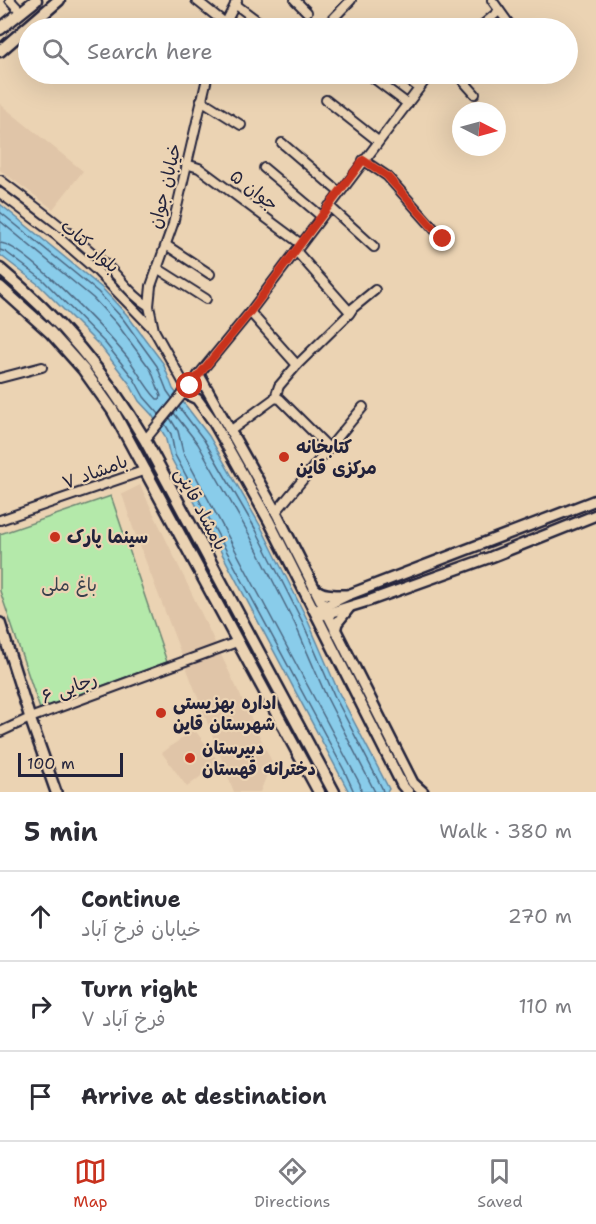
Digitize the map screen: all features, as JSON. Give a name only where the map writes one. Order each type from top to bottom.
[{"type":"main road","points":[[0,29],[36,0]]},
{"type":"main road","points":[[39,18],[60,0]]},
{"type":"main road","points":[[0,51],[18,36]]},
{"type":"main road","name":"بامشاد قاینی","points":[[0,269],[61,325],[91,359],[122,400],[334,792]]},
{"type":"main road","name":"بامشاد قاینی","points":[[0,287],[51,333],[83,369],[112,411],[319,792]]},
{"type":"main road","points":[[274,709],[285,703]]},
{"type":"street","points":[[10,0],[21,12]]},
{"type":"street","points":[[196,0],[215,18]]},
{"type":"street","points":[[295,0],[307,12]]},
{"type":"street","points":[[334,18],[351,0]]},
{"type":"street","points":[[492,0],[504,18]]},
{"type":"street","points":[[228,18],[236,2],[255,18]]},
{"type":"street","points":[[491,18],[499,11]]},
{"type":"street","name":"خیابان جوان","points":[[149,306],[151,286],[175,214],[205,84]]},
{"type":"street","points":[[381,84],[408,104]]},
{"type":"street","points":[[414,84],[419,88]]},
{"type":"street","points":[[145,440],[250,312],[422,84]]},
{"type":"street","points":[[466,84],[475,94]]},
{"type":"street","points":[[201,100],[241,125]]},
{"type":"street","points":[[326,100],[378,141]]},
{"type":"street","points":[[282,143],[339,192]]},
{"type":"street","points":[[363,160],[387,176],[443,239]]},
{"type":"street","name":"جوان ۵","points":[[186,164],[199,168],[301,244]]},
{"type":"street","points":[[264,168],[321,216]]},
{"type":"street","name":"بلوار کتاب","points":[[0,180],[79,242],[107,266],[139,300],[149,306]]},
{"type":"street","name":"بلوار کتاب","points":[[0,193],[57,236],[98,271],[154,330]]},
{"type":"street","points":[[329,206],[375,247]]},
{"type":"street","points":[[166,245],[210,274]]},
{"type":"street","points":[[296,251],[350,312]]},
{"type":"street","points":[[157,268],[206,299]]},
{"type":"street","points":[[230,431],[275,398],[279,386],[297,365],[353,308],[375,290]]},
{"type":"street","points":[[149,306],[154,330],[185,391],[197,399],[213,421],[270,521],[320,612],[402,785],[408,792]]},
{"type":"street","points":[[250,312],[297,365]]},
{"type":"street","points":[[0,378],[42,367]]},
{"type":"street","points":[[199,375],[276,512],[313,588],[320,612],[335,631],[413,783],[423,792]]},
{"type":"street","points":[[275,398],[280,399],[328,447]]},
{"type":"street","points":[[276,512],[363,407]]},
{"type":"street","name":"بامشاد ۷","points":[[0,520],[146,470]]},
{"type":"street","points":[[320,612],[348,595],[596,500]]},
{"type":"street","points":[[320,612],[350,607],[491,557],[596,515]]},
{"type":"street","points":[[313,588],[329,595],[348,595]]},
{"type":"street","points":[[335,631],[337,623],[350,607]]},
{"type":"street","points":[[0,623],[56,792]]},
{"type":"street","name":"رجایی ۶","points":[[0,731],[237,642]]},
{"type":"shaded area","points":[[0,104],[83,171],[53,209],[0,170]]},
{"type":"shaded area","points":[[140,485],[272,762],[260,792],[234,792],[122,494]]},
{"type":"shaded area","name":"دبیرستان دخترانه قهستان","points":[[194,729],[219,762],[187,787],[162,753]]},
{"type":"green space","name":"باغ ملی","points":[[111,496],[167,662],[40,709],[0,591],[0,534]]},
{"type":"water","points":[[0,204],[102,288],[127,315],[163,363],[173,389],[209,436],[261,527],[307,619],[339,693],[389,789],[387,792],[349,792],[170,456],[165,436],[152,415],[139,401],[129,383],[102,348],[39,285],[0,255]]},
{"type":"place","name":"کتابخانه مرکزی قاین","points":[[284,457]]},
{"type":"place","name":"سینما پارک","points":[[55,537]]},
{"type":"place","name":"اداره بهزیستی شهرستان قاین","points":[[161,713]]},
{"type":"place","name":"دبیرستان دخترانه قهستان","points":[[190,758]]},
{"type":"route","points":[[190,386],[250,312],[363,160],[387,176],[443,239]]}]
